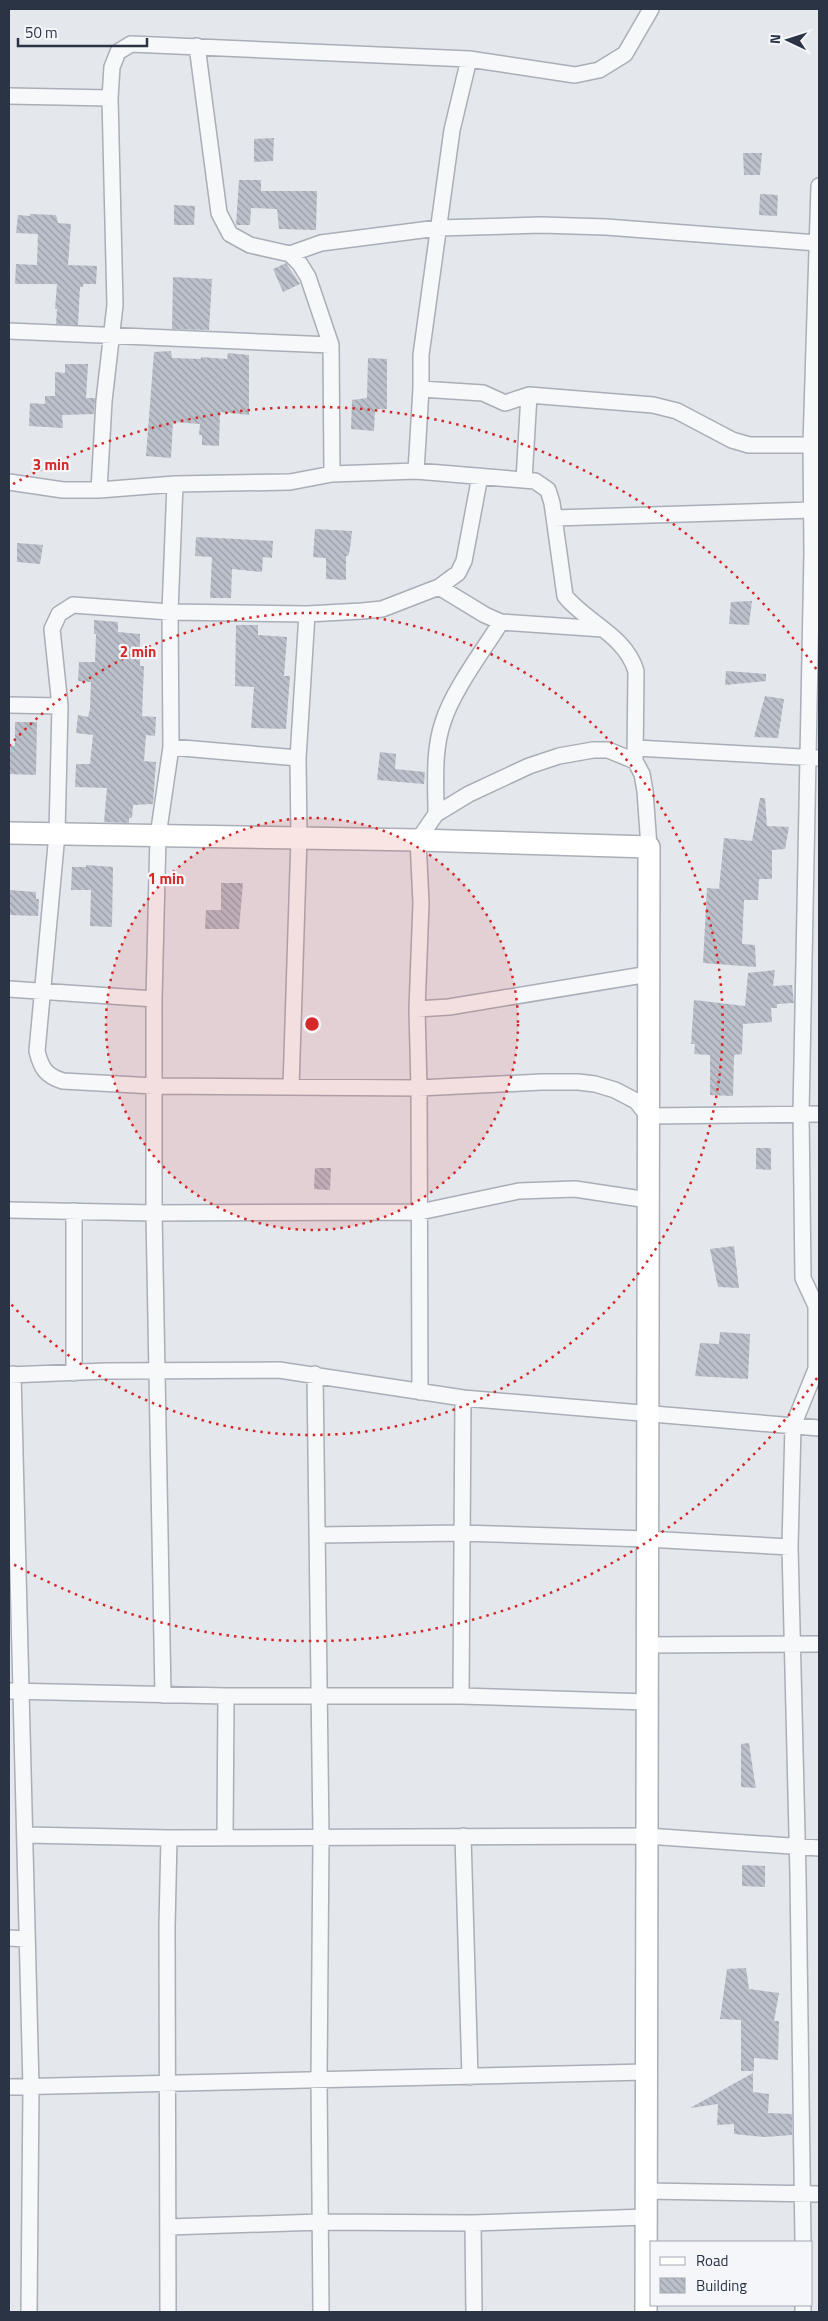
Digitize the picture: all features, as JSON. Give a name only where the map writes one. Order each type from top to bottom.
[{"type":"street","points":[[99,490],[110,336],[115,305],[110,98],[112,67],[118,52],[131,44],[468,59],[576,75],[599,70],[625,54],[651,9]]},
{"type":"street","points":[[197,46],[219,213],[230,234],[250,245],[269,251],[290,254],[321,243],[438,228],[541,225],[606,227],[817,243]]},
{"type":"street","points":[[416,471],[422,389],[421,355],[452,130],[468,59]]},
{"type":"street","points":[[9,96],[110,98]]},
{"type":"street","points":[[803,2241],[790,1547],[794,1426],[816,1369],[816,1306],[803,1278],[801,1113],[813,758],[816,553],[812,510],[811,445],[819,186]]},
{"type":"street","points":[[290,254],[300,264],[308,277],[331,346],[332,474]]},
{"type":"street","points":[[9,331],[331,346]]},
{"type":"street","points":[[422,389],[483,393],[505,403],[530,394],[653,405],[677,411],[732,440],[750,445],[811,445]]},
{"type":"street","points":[[524,480],[530,394]]},
{"type":"street","points":[[9,482],[63,490],[99,490],[175,484],[290,482],[332,474],[416,471],[535,481],[548,490],[565,596],[573,606],[624,647],[632,658],[636,670],[635,755],[642,774],[645,790],[649,847],[646,2312]]},
{"type":"street","points":[[480,476],[464,561],[458,573],[439,587],[382,609],[307,614],[170,612],[73,605],[59,614],[52,629],[60,706],[57,834],[37,1051],[43,1071],[52,1078],[64,1082],[154,1086],[419,1088],[542,1082],[595,1084],[615,1090],[636,1101],[648,1116]]},
{"type":"street","points":[[163,1695],[159,1372],[154,1213],[154,999],[158,836],[171,747],[170,612],[175,484]]},
{"type":"street","points":[[554,518],[812,510]]},
{"type":"street","points":[[439,587],[485,615],[501,622],[603,629]]},
{"type":"street","points":[[291,1087],[300,838],[298,758],[307,614]]},
{"type":"street","points":[[436,814],[435,775],[438,744],[443,721],[460,688],[501,622]]},
{"type":"street","points":[[9,705],[60,706]]},
{"type":"street","points":[[171,747],[298,758]]},
{"type":"street","points":[[420,1392],[417,1009],[421,903],[418,840],[436,814],[469,794],[530,766],[559,756],[593,750],[608,750],[635,755],[813,758]]},
{"type":"street","points":[[9,833],[418,840],[649,847]]},
{"type":"street","points":[[417,1009],[449,1007],[649,974]]},
{"type":"street","points":[[9,989],[154,999]]},
{"type":"street","points":[[648,1116],[819,1114]]},
{"type":"street","points":[[9,1210],[154,1213],[420,1212],[494,1195],[541,1190],[592,1190],[648,1200]]},
{"type":"street","points":[[74,1211],[74,1373]]},
{"type":"street","points":[[30,2312],[30,2087],[25,1834],[15,1691],[11,1374],[279,1370],[463,1398],[648,1412],[819,1428]]},
{"type":"street","points":[[315,1374],[321,1837],[319,2080],[321,2312]]},
{"type":"street","points":[[461,1696],[463,1398]]},
{"type":"street","points":[[318,1535],[461,1533],[647,1539],[790,1547]]},
{"type":"street","points":[[647,1645],[819,1644]]},
{"type":"street","points":[[15,1691],[226,1696],[461,1696],[647,1702]]},
{"type":"street","points":[[225,1837],[226,1696]]},
{"type":"street","points":[[25,1834],[169,1838],[647,1836],[819,1848]]},
{"type":"street","points":[[463,1836],[470,2077]]},
{"type":"street","points":[[168,2312],[167,1926],[169,1838]]},
{"type":"street","points":[[9,1938],[27,1939]]},
{"type":"street","points":[[9,2087],[646,2072]]},
{"type":"street","points":[[646,2191],[819,2194]]},
{"type":"street","points":[[169,2228],[320,2222],[473,2223],[646,2217]]},
{"type":"street","points":[[473,2223],[474,2312]]},
{"type":"building","points":[[274,138],[273,161],[254,162],[254,139]]},
{"type":"building","points":[[743,153],[762,153],[760,175],[744,175]]},
{"type":"building","points":[[239,180],[261,180],[261,191],[317,191],[316,230],[279,229],[277,209],[251,208],[250,225],[236,225]]},
{"type":"building","points":[[760,194],[778,195],[777,216],[759,215]]},
{"type":"building","points":[[174,205],[195,206],[194,225],[174,225]]},
{"type":"building","points":[[30,214],[56,215],[58,223],[71,224],[68,265],[97,266],[96,284],[83,284],[83,287],[80,287],[78,325],[56,324],[57,284],[15,284],[16,264],[37,265],[38,234],[16,233],[18,215],[30,216]]},
{"type":"building","points":[[286,263],[300,284],[283,292],[273,269]]},
{"type":"building","points":[[173,277],[212,279],[209,330],[172,329]]},
{"type":"building","points":[[171,351],[172,358],[201,359],[201,357],[227,359],[228,353],[249,355],[249,415],[220,412],[219,446],[202,445],[202,435],[199,435],[200,424],[173,422],[171,458],[146,456],[154,352]]},
{"type":"building","points":[[368,358],[387,359],[387,409],[375,409],[374,431],[351,429],[352,400],[367,398]]},
{"type":"building","points":[[65,364],[88,364],[86,398],[95,398],[94,414],[62,415],[63,428],[29,426],[30,403],[45,404],[45,396],[55,396],[55,372],[65,373]]},
{"type":"building","points":[[315,529],[352,531],[350,549],[348,556],[346,556],[346,580],[326,579],[326,558],[313,557]]},
{"type":"building","points":[[196,537],[273,541],[272,558],[263,557],[262,572],[232,569],[231,598],[210,598],[212,557],[195,556]]},
{"type":"building","points":[[17,543],[43,545],[40,564],[17,562]]},
{"type":"building","points":[[752,601],[749,625],[729,624],[731,602]]},
{"type":"building","points":[[94,620],[118,622],[118,632],[140,634],[140,666],[144,666],[142,716],[156,717],[155,736],[146,735],[144,761],[156,762],[153,804],[133,805],[132,818],[129,818],[129,823],[104,822],[107,788],[75,787],[76,764],[90,764],[93,735],[76,733],[78,715],[88,717],[90,709],[91,682],[78,681],[79,662],[95,662],[96,634],[94,634]]},
{"type":"building","points":[[236,625],[258,625],[258,635],[287,637],[284,676],[290,676],[286,729],[251,728],[254,687],[235,686]]},
{"type":"building","points":[[726,671],[766,674],[766,681],[725,685]]},
{"type":"building","points":[[765,696],[784,699],[778,738],[754,737]]},
{"type":"building","points":[[15,722],[37,722],[36,775],[9,774],[9,745],[15,746]]},
{"type":"building","points":[[380,752],[396,754],[395,769],[425,772],[424,784],[377,780]]},
{"type":"building","points":[[760,798],[765,798],[767,826],[789,827],[785,849],[772,850],[772,879],[759,879],[758,900],[744,900],[742,944],[755,945],[756,967],[703,963],[707,888],[719,889],[724,838],[752,841]]},
{"type":"building","points":[[86,865],[113,867],[112,927],[90,926],[91,890],[71,890],[72,867],[86,867]]},
{"type":"building","points":[[221,883],[243,883],[239,929],[205,929],[206,910],[221,910]]},
{"type":"building","points":[[9,890],[36,892],[36,899],[39,899],[38,916],[9,915]]},
{"type":"building","points":[[775,970],[773,986],[792,985],[794,1003],[777,1004],[777,1008],[771,1008],[772,1022],[743,1024],[742,1054],[734,1055],[733,1096],[710,1095],[710,1055],[694,1054],[695,1044],[691,1044],[694,1000],[745,1006],[748,973]]},
{"type":"building","points":[[756,1148],[771,1148],[771,1170],[756,1169]]},
{"type":"building","points":[[315,1168],[331,1168],[330,1190],[314,1189]]},
{"type":"building","points":[[734,1246],[739,1288],[718,1287],[710,1249]]},
{"type":"building","points":[[720,1332],[750,1334],[748,1379],[695,1376],[700,1343],[719,1344]]},
{"type":"building","points":[[749,1743],[756,1788],[741,1787],[741,1744]]},
{"type":"building","points":[[742,1865],[765,1866],[765,1887],[742,1886]]},
{"type":"building","points":[[746,1968],[749,1989],[779,1993],[774,2021],[779,2021],[778,2060],[754,2058],[754,2071],[741,2071],[741,2020],[720,2019],[727,1969]]},
{"type":"building","points":[[753,2073],[753,2092],[769,2094],[768,2113],[792,2114],[792,2135],[765,2137],[734,2134],[734,2124],[717,2125],[718,2104],[690,2108]]}]
